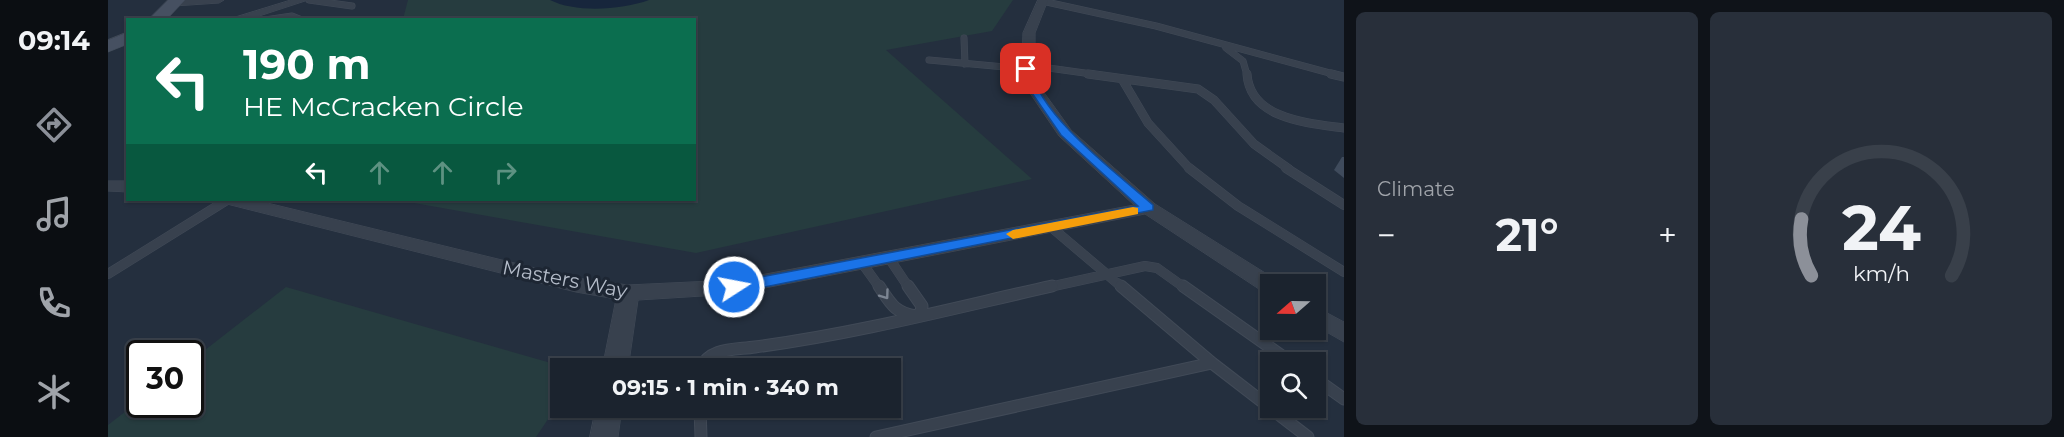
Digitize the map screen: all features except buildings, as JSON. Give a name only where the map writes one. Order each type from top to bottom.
[{"type":"main road","points":[[160,18],[177,8],[200,0]]},
{"type":"main road","points":[[108,47],[126,38]]},
{"type":"main road","points":[[108,60],[126,51]]},
{"type":"street","points":[[200,0],[219,0]]},
{"type":"street","points":[[239,18],[303,0]]},
{"type":"street","points":[[1042,0],[1029,33],[1026,67],[1028,80],[1043,105],[1065,133],[1148,208],[1260,280]]},
{"type":"street","points":[[108,186],[126,187]]},
{"type":"street","name":"Masters Way","points":[[238,201],[576,285],[628,293],[734,287],[1148,208]]},
{"type":"street","points":[[617,358],[628,293]]},
{"type":"street","points":[[1326,321],[1344,333]]},
{"type":"street","points":[[604,437],[607,418]]},
{"type":"lane","points":[[309,0],[352,6]]},
{"type":"lane","points":[[1042,0],[1132,18],[1224,46],[1344,77]]},
{"type":"lane","points":[[278,18],[292,16],[297,18]]},
{"type":"lane","points":[[964,38],[965,64]]},
{"type":"lane","points":[[1224,46],[1244,63],[1250,93],[1261,104],[1287,116],[1318,125],[1344,128]]},
{"type":"lane","points":[[929,60],[1026,67],[1198,89],[1209,95],[1232,124],[1254,144],[1344,205]]},
{"type":"lane","points":[[1122,79],[1147,122],[1182,162],[1261,221],[1344,272]]},
{"type":"lane","points":[[108,274],[225,201]]},
{"type":"lane","points":[[1051,227],[1212,363],[1308,437]]},
{"type":"lane","points":[[862,263],[894,308],[901,313],[916,316],[921,312],[922,306],[889,258]]},
{"type":"lane","points":[[706,358],[716,352],[795,342],[1145,266],[1157,268],[1276,352]]},
{"type":"lane","points":[[876,437],[1212,363]]},
{"type":"lane","points":[[1326,386],[1344,399]]},
{"type":"lane","points":[[700,418],[701,437]]},
{"type":"green space","points":[[408,0],[1013,0],[992,31],[886,50],[1032,179],[696,253],[403,201],[696,201],[696,18],[403,18]]},
{"type":"green space","points":[[286,287],[550,363],[550,416],[536,437],[108,437],[108,425],[126,411],[126,418],[204,418],[204,351]]},
{"type":"water","points":[[550,0],[649,0],[626,6],[599,9],[572,7]]},
{"type":"slow traffic","points":[[1013,234],[1133,211]]},
{"type":"route","points":[[734,287],[1148,208],[1065,133],[1043,105],[1028,80],[1026,69]]}]
